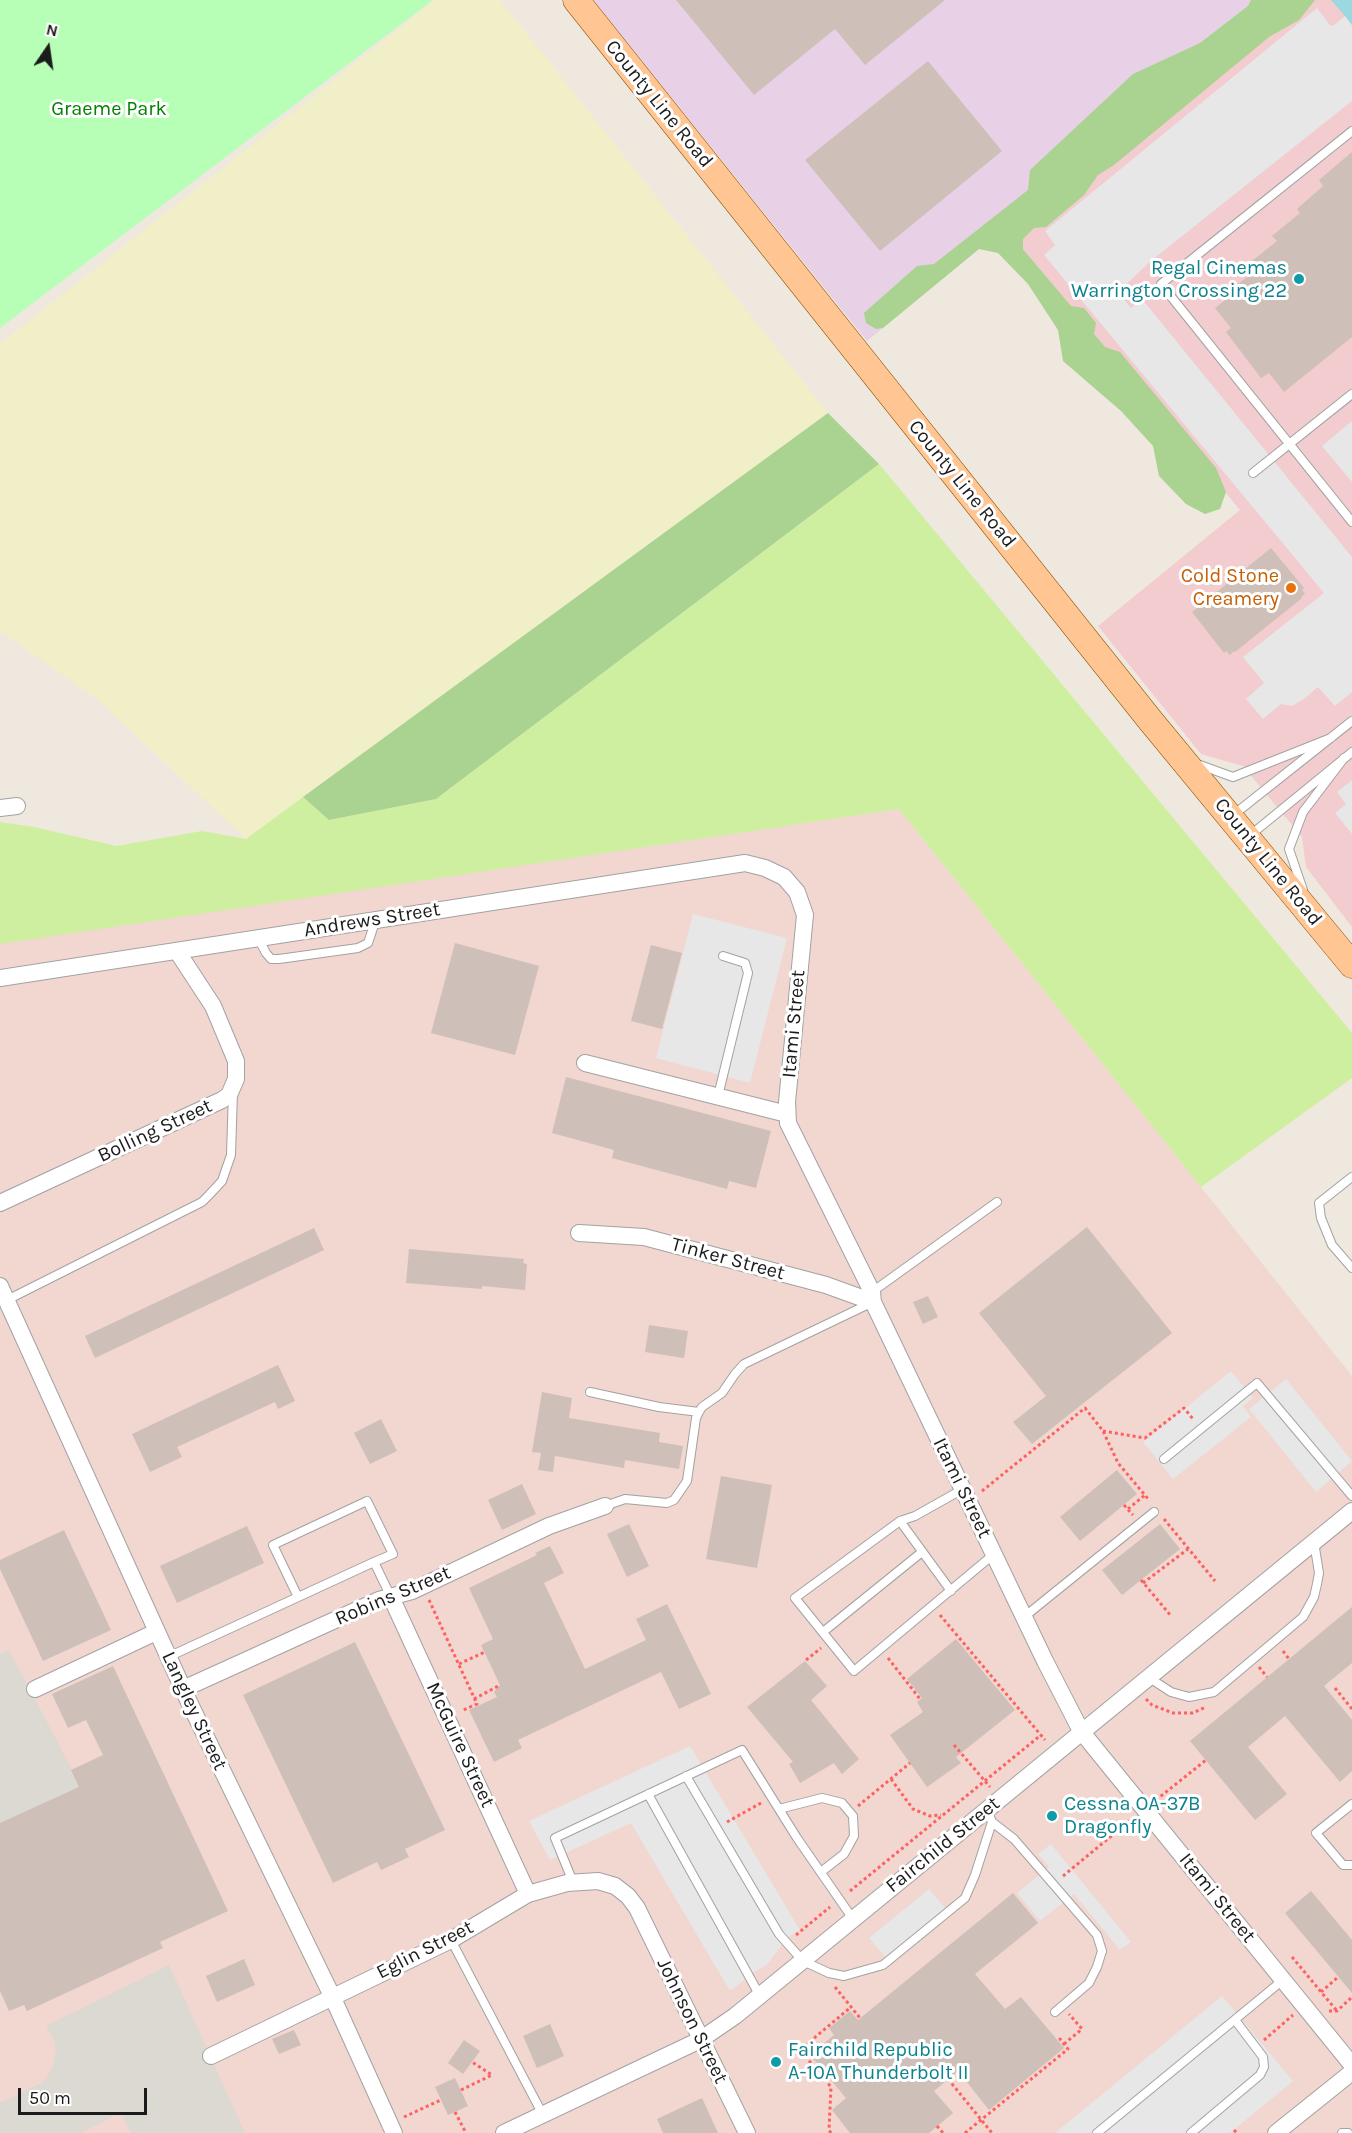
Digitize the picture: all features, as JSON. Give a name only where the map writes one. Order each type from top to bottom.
[{"type":"main road","name":"County Line Road","points":[[576,0],[1150,720],[1352,965]]},
{"type":"street","points":[[0,808],[17,806]]},
{"type":"street","name":"Andrews Street","points":[[0,978],[745,864]]},
{"type":"street","name":"Itami Street","points":[[745,864],[765,868],[784,877],[797,892],[805,915],[787,1114],[788,1124],[1081,1731],[1352,2065]]},
{"type":"street","name":"Bolling Street","points":[[0,1203],[229,1095],[236,1079],[236,1060],[213,1006],[177,951]]},
{"type":"street","points":[[585,1063],[787,1114]]},
{"type":"street","name":"Tinker Street","points":[[579,1233],[644,1237],[873,1297]]},
{"type":"street","name":"Langley Street","points":[[4,1293],[156,1632],[332,1996],[392,2128]]},
{"type":"street","name":"Robins Street","points":[[183,1689],[379,1600],[423,1586],[549,1526],[605,1506]]},
{"type":"street","name":"Fairchild Street","points":[[504,2133],[700,2040],[759,1996],[811,1964],[854,1919],[993,1810],[1081,1731],[1352,1511]]},
{"type":"street","name":"McGuire Street","points":[[391,1597],[528,1894]]},
{"type":"street","points":[[35,1689],[156,1632]]},
{"type":"street","name":"Eglin Street","points":[[211,2056],[450,1940],[528,1894],[573,1882],[598,1881],[615,1886],[628,1896],[637,1908]]},
{"type":"street","name":"Johnson Street","points":[[637,1908],[747,2133]]},
{"type":"street","points":[[1276,2133],[1352,2072]]},
{"type":"lane","points":[[1352,131],[1161,285],[1352,522]]},
{"type":"lane","points":[[1253,473],[1352,394]]},
{"type":"lane","points":[[1150,720],[1196,764],[1233,777],[1331,738]]},
{"type":"lane","points":[[1231,817],[1352,721]]},
{"type":"lane","points":[[1248,837],[1352,752]]},
{"type":"lane","points":[[1318,923],[1289,849],[1303,812],[1344,758]]},
{"type":"lane","points":[[257,938],[271,958],[279,959],[358,948],[368,943],[376,919]]},
{"type":"lane","points":[[718,1096],[748,973],[745,963],[723,956]]},
{"type":"lane","points":[[4,1293],[202,1202],[222,1181],[231,1155],[233,1088]]},
{"type":"lane","points":[[1352,1177],[1319,1203],[1321,1218],[1332,1245],[1352,1268]]},
{"type":"lane","points":[[605,1506],[625,1499],[667,1503],[678,1496],[687,1481],[696,1418],[699,1412],[702,1407],[723,1393],[744,1364],[873,1297],[997,1202]]},
{"type":"lane","points":[[1164,1459],[1257,1383],[1352,1496]]},
{"type":"lane","points":[[590,1392],[658,1407],[699,1412]]},
{"type":"lane","points":[[966,1495],[900,1521],[795,1598],[854,1671],[994,1554]]},
{"type":"lane","points":[[168,1657],[393,1554],[367,1501],[273,1545],[298,1597]]},
{"type":"lane","points":[[1024,1617],[1155,1510]]},
{"type":"lane","points":[[900,1521],[951,1592]]},
{"type":"lane","points":[[1148,1677],[1170,1692],[1189,1696],[1214,1692],[1303,1617],[1314,1597],[1319,1573],[1314,1542]]},
{"type":"lane","points":[[823,1632],[922,1552]]},
{"type":"lane","points":[[374,1562],[391,1597]]},
{"type":"lane","points":[[573,1882],[555,1838],[742,1749],[779,1809],[854,1919]]},
{"type":"lane","points":[[686,1776],[786,1943],[811,1964],[844,1976],[883,1965],[964,1898],[975,1875],[993,1810]]},
{"type":"lane","points":[[648,1794],[759,1996]]},
{"type":"lane","points":[[779,1809],[822,1798],[842,1803],[853,1816],[854,1836],[844,1854],[821,1872]]},
{"type":"lane","points":[[1352,1804],[1316,1833],[1343,1865],[1352,1865]]},
{"type":"lane","points":[[993,1810],[1014,1839],[1097,1935],[1102,1951],[1089,1983],[1054,2013]]},
{"type":"lane","points":[[450,1940],[543,2116]]},
{"type":"lane","points":[[1097,2133],[1283,1980]]},
{"type":"lane","points":[[1191,2133],[1260,2075],[1263,2057],[1234,2020]]},
{"type":"lane","points":[[1342,2133],[1348,2133]]},
{"type":"path","points":[[966,1495],[1085,1408],[1103,1431],[1118,1463],[1215,1581]]},
{"type":"path","points":[[1103,1431],[1145,1438],[1184,1408],[1201,1428]]},
{"type":"path","points":[[1128,1509],[1145,1495]]},
{"type":"path","points":[[1171,1616],[1142,1582],[1188,1549]]},
{"type":"path","points":[[423,1586],[477,1704],[461,1711],[465,1720]]},
{"type":"path","points":[[933,1606],[1041,1735],[1052,1756]]},
{"type":"path","points":[[806,1660],[830,1641]]},
{"type":"path","points":[[880,1649],[920,1700]]},
{"type":"path","points":[[458,1664],[484,1652]]},
{"type":"path","points":[[1257,1665],[1267,1677]]},
{"type":"path","points":[[474,1699],[500,1685]]},
{"type":"path","points":[[1335,1688],[1352,1709]]},
{"type":"path","points":[[1145,1698],[1152,1705],[1163,1710],[1183,1714],[1203,1710],[1212,1702]]},
{"type":"path","points":[[786,1943],[1041,1735]]},
{"type":"path","points":[[954,1745],[985,1781],[993,1810]]},
{"type":"path","points":[[1053,1884],[1206,1760]]},
{"type":"path","points":[[891,1779],[913,1809],[930,1816],[943,1815]]},
{"type":"path","points":[[1292,1957],[1336,2011]]},
{"type":"path","points":[[811,1964],[860,2018]]},
{"type":"path","points":[[1320,1992],[1338,1977]]},
{"type":"path","points":[[1062,2006],[1082,2029],[1064,2044]]},
{"type":"path","points":[[831,2133],[829,2130],[831,2087],[806,2058],[807,2044],[851,2007]]},
{"type":"path","points":[[965,2133],[1068,2049],[1060,2039],[1058,2041]]},
{"type":"path","points":[[461,2090],[492,2075],[472,2062]]},
{"type":"path","points":[[948,2079],[992,2133]]},
{"type":"path","points":[[392,2128],[441,2100]]},
{"type":"path","points":[[456,2112],[466,2133]]},
{"type":"path","points":[[937,2126],[943,2133]]},
{"type":"shaded area","points":[[593,0],[1281,0],[867,341]]},
{"type":"shaded area","points":[[1281,0],[1352,0],[1352,927],[1306,867],[1302,837],[1243,766],[1201,754],[1098,626],[1240,510],[1005,227]]},
{"type":"shaded area","points":[[1317,8],[1330,25],[1333,26],[1345,16],[1352,25],[1352,101],[1152,260],[1118,292],[1131,308],[1142,299],[1352,557],[1352,692],[1335,706],[1318,687],[1292,706],[1281,704],[1263,719],[1246,699],[1264,683],[1243,657],[1324,593],[1044,255],[1055,245],[1045,231]]},
{"type":"shaded area","points":[[1352,421],[1352,482],[1322,446]]},
{"type":"shaded area","points":[[1352,780],[1352,834],[1335,813],[1346,804],[1337,792]]},
{"type":"shaded area","points":[[899,809],[1352,1376],[1352,2133],[0,2133],[0,943]]},
{"type":"shaded area","points":[[693,914],[787,938],[750,1083],[656,1058]]},
{"type":"shaded area","points":[[1231,1371],[1253,1398],[1243,1406],[1251,1417],[1173,1479],[1143,1442]]},
{"type":"shaded area","points":[[1286,1379],[1352,1461],[1316,1492],[1249,1409]]},
{"type":"shaded area","points":[[9,1650],[89,1802],[0,1843],[0,1654]]},
{"type":"shaded area","points":[[690,1746],[800,1930],[787,1938],[767,1965],[730,1991],[631,1823],[550,1860],[529,1821]]},
{"type":"shaded area","points":[[1051,1844],[1131,1942],[1120,1950],[1074,1894],[1040,1921],[1017,1893],[1049,1867],[1038,1854]]},
{"type":"shaded area","points":[[929,1889],[951,1915],[891,1964],[869,1938]]},
{"type":"shaded area","points":[[169,1965],[245,2133],[131,2133],[121,2112],[81,2133],[0,2133],[0,2103],[41,2083],[52,2068],[56,2051],[55,2042],[46,2026]]},
{"type":"shaded area","points":[[1222,1996],[1293,2081],[1230,2133],[1055,2133]]},
{"type":"green space","name":"Graeme Park","points":[[0,0],[433,0],[0,328]]},
{"type":"green space","points":[[435,0],[500,0],[828,413],[246,839],[97,699],[0,631],[0,344]]},
{"type":"green space","points":[[1251,0],[1315,0],[1299,20],[1269,37],[1114,165],[1098,175],[1084,195],[1046,227],[1034,228],[1023,239],[1023,249],[1071,306],[1084,308],[1096,323],[1094,334],[1105,347],[1120,352],[1216,468],[1226,492],[1220,509],[1205,514],[1186,504],[1159,476],[1153,446],[1121,411],[1063,361],[1058,330],[1028,284],[998,253],[979,249],[883,328],[876,329],[866,323],[864,313],[917,266],[934,264],[1028,190],[1030,170],[1133,74],[1200,43],[1248,6]]},
{"type":"green space","points":[[828,413],[879,464],[436,799],[329,820],[303,797]]},
{"type":"green space","points":[[879,464],[1352,1033],[1352,1078],[1201,1187],[899,809],[0,944],[0,822],[34,827],[117,846],[202,831],[246,839],[303,797],[329,820],[436,799]]},
{"type":"water","points":[[1331,0],[1352,0],[1352,25],[1345,16]]},
{"type":"building","points":[[676,0],[945,0],[865,65],[835,29],[754,95]]},
{"type":"building","points":[[928,61],[1002,151],[880,251],[805,160]]},
{"type":"building","name":"Regal Cinemas Warrington Crossing 22","points":[[1352,152],[1352,337],[1284,392],[1269,373],[1261,378],[1226,332],[1231,328],[1215,308],[1234,293],[1232,289],[1258,268],[1252,261],[1277,241],[1272,236],[1300,213],[1297,209],[1323,186],[1319,180]]},
{"type":"building","points":[[1271,548],[1304,588],[1302,590],[1305,594],[1235,652],[1230,655],[1226,651],[1224,653],[1192,612]]},
{"type":"building","points":[[455,943],[539,966],[515,1055],[431,1033]]},
{"type":"building","points":[[651,945],[682,953],[662,1029],[631,1021]]},
{"type":"building","points":[[566,1077],[771,1131],[756,1188],[729,1181],[727,1189],[612,1158],[614,1150],[552,1133]]},
{"type":"building","points":[[1087,1227],[1172,1333],[1032,1444],[1013,1422],[1046,1396],[979,1313]]},
{"type":"building","points":[[314,1228],[324,1250],[95,1358],[85,1336]]},
{"type":"building","points":[[409,1249],[524,1259],[523,1263],[527,1264],[525,1290],[406,1283]]},
{"type":"building","points":[[928,1296],[938,1317],[923,1324],[913,1302]]},
{"type":"building","points":[[649,1325],[688,1331],[684,1358],[645,1352]]},
{"type":"building","points":[[278,1365],[295,1401],[278,1409],[275,1402],[177,1447],[182,1457],[150,1472],[132,1434]]},
{"type":"building","points":[[542,1392],[572,1398],[569,1418],[660,1433],[659,1442],[683,1446],[679,1469],[625,1460],[624,1468],[555,1456],[553,1472],[538,1470],[541,1453],[532,1452]]},
{"type":"building","points":[[381,1419],[397,1451],[370,1464],[354,1433]]},
{"type":"building","points":[[1117,1470],[1137,1494],[1080,1541],[1060,1517]]},
{"type":"building","points":[[721,1476],[772,1485],[757,1568],[706,1559]]},
{"type":"building","points":[[522,1484],[536,1514],[502,1530],[488,1500]]},
{"type":"building","points":[[629,1524],[649,1566],[627,1577],[607,1534]]},
{"type":"building","points":[[1160,1524],[1180,1549],[1122,1595],[1102,1570]]},
{"type":"building","points":[[247,1526],[264,1563],[177,1603],[160,1566]]},
{"type":"building","points":[[64,1530],[111,1630],[43,1661],[0,1569],[0,1560]]},
{"type":"building","points":[[550,1546],[564,1573],[544,1583],[585,1669],[646,1640],[636,1619],[667,1604],[711,1694],[679,1709],[661,1672],[518,1740],[522,1748],[494,1762],[469,1710],[497,1697],[494,1692],[500,1685],[481,1645],[493,1639],[469,1588],[537,1555],[535,1553]]},
{"type":"building","points":[[1352,1607],[1352,1663],[1324,1686],[1352,1720],[1352,1771],[1340,1782],[1285,1716],[1248,1747],[1287,1794],[1255,1820],[1190,1741]]},
{"type":"building","points":[[956,1639],[1015,1710],[956,1757],[961,1763],[927,1787],[890,1735],[923,1712],[917,1702],[922,1698],[907,1679]]},
{"type":"building","points":[[355,1642],[445,1830],[405,1849],[409,1857],[381,1870],[377,1862],[333,1883],[243,1695]]},
{"type":"building","points":[[805,1661],[827,1686],[811,1700],[859,1759],[842,1774],[834,1763],[800,1783],[789,1764],[793,1762],[747,1707]]},
{"type":"building","points":[[113,1666],[228,1911],[160,1942],[163,1948],[27,2011],[24,2005],[9,2011],[0,1991],[0,1823],[79,1787],[71,1770],[103,1755],[86,1720],[68,1728],[52,1694]]},
{"type":"building","points":[[1311,1891],[1352,1940],[1352,1993],[1285,1913]]},
{"type":"building","points":[[1013,1893],[1038,1923],[975,1974],[1005,2009],[1021,1997],[1064,2048],[989,2110],[958,2071],[934,2091],[953,2113],[929,2133],[850,2133],[832,2110],[846,2098],[810,2055],[834,2035],[829,2028],[850,2011],[858,2020]]},
{"type":"building","points":[[244,1959],[255,1985],[217,2002],[206,1976]]},
{"type":"building","points":[[550,2024],[564,2056],[537,2068],[523,2036]]},
{"type":"building","points":[[294,2030],[301,2045],[279,2054],[272,2039]]},
{"type":"building","points":[[464,2040],[480,2051],[463,2074],[448,2063]]},
{"type":"building","points":[[455,2078],[468,2106],[448,2115],[435,2087]]},
{"type":"building","points":[[702,2098],[718,2133],[663,2133],[657,2119]]},
{"type":"place","name":"Regal Cinemas Warrington Crossing 22","points":[[1299,279]]},
{"type":"place","name":"Cold Stone Creamery","points":[[1291,588]]},
{"type":"place","name":"Cessna OA-37B Dragonfly","points":[[1052,1816]]},
{"type":"place","name":"Fairchild Republic A-10A Thunderbolt II","points":[[776,2062]]}]
